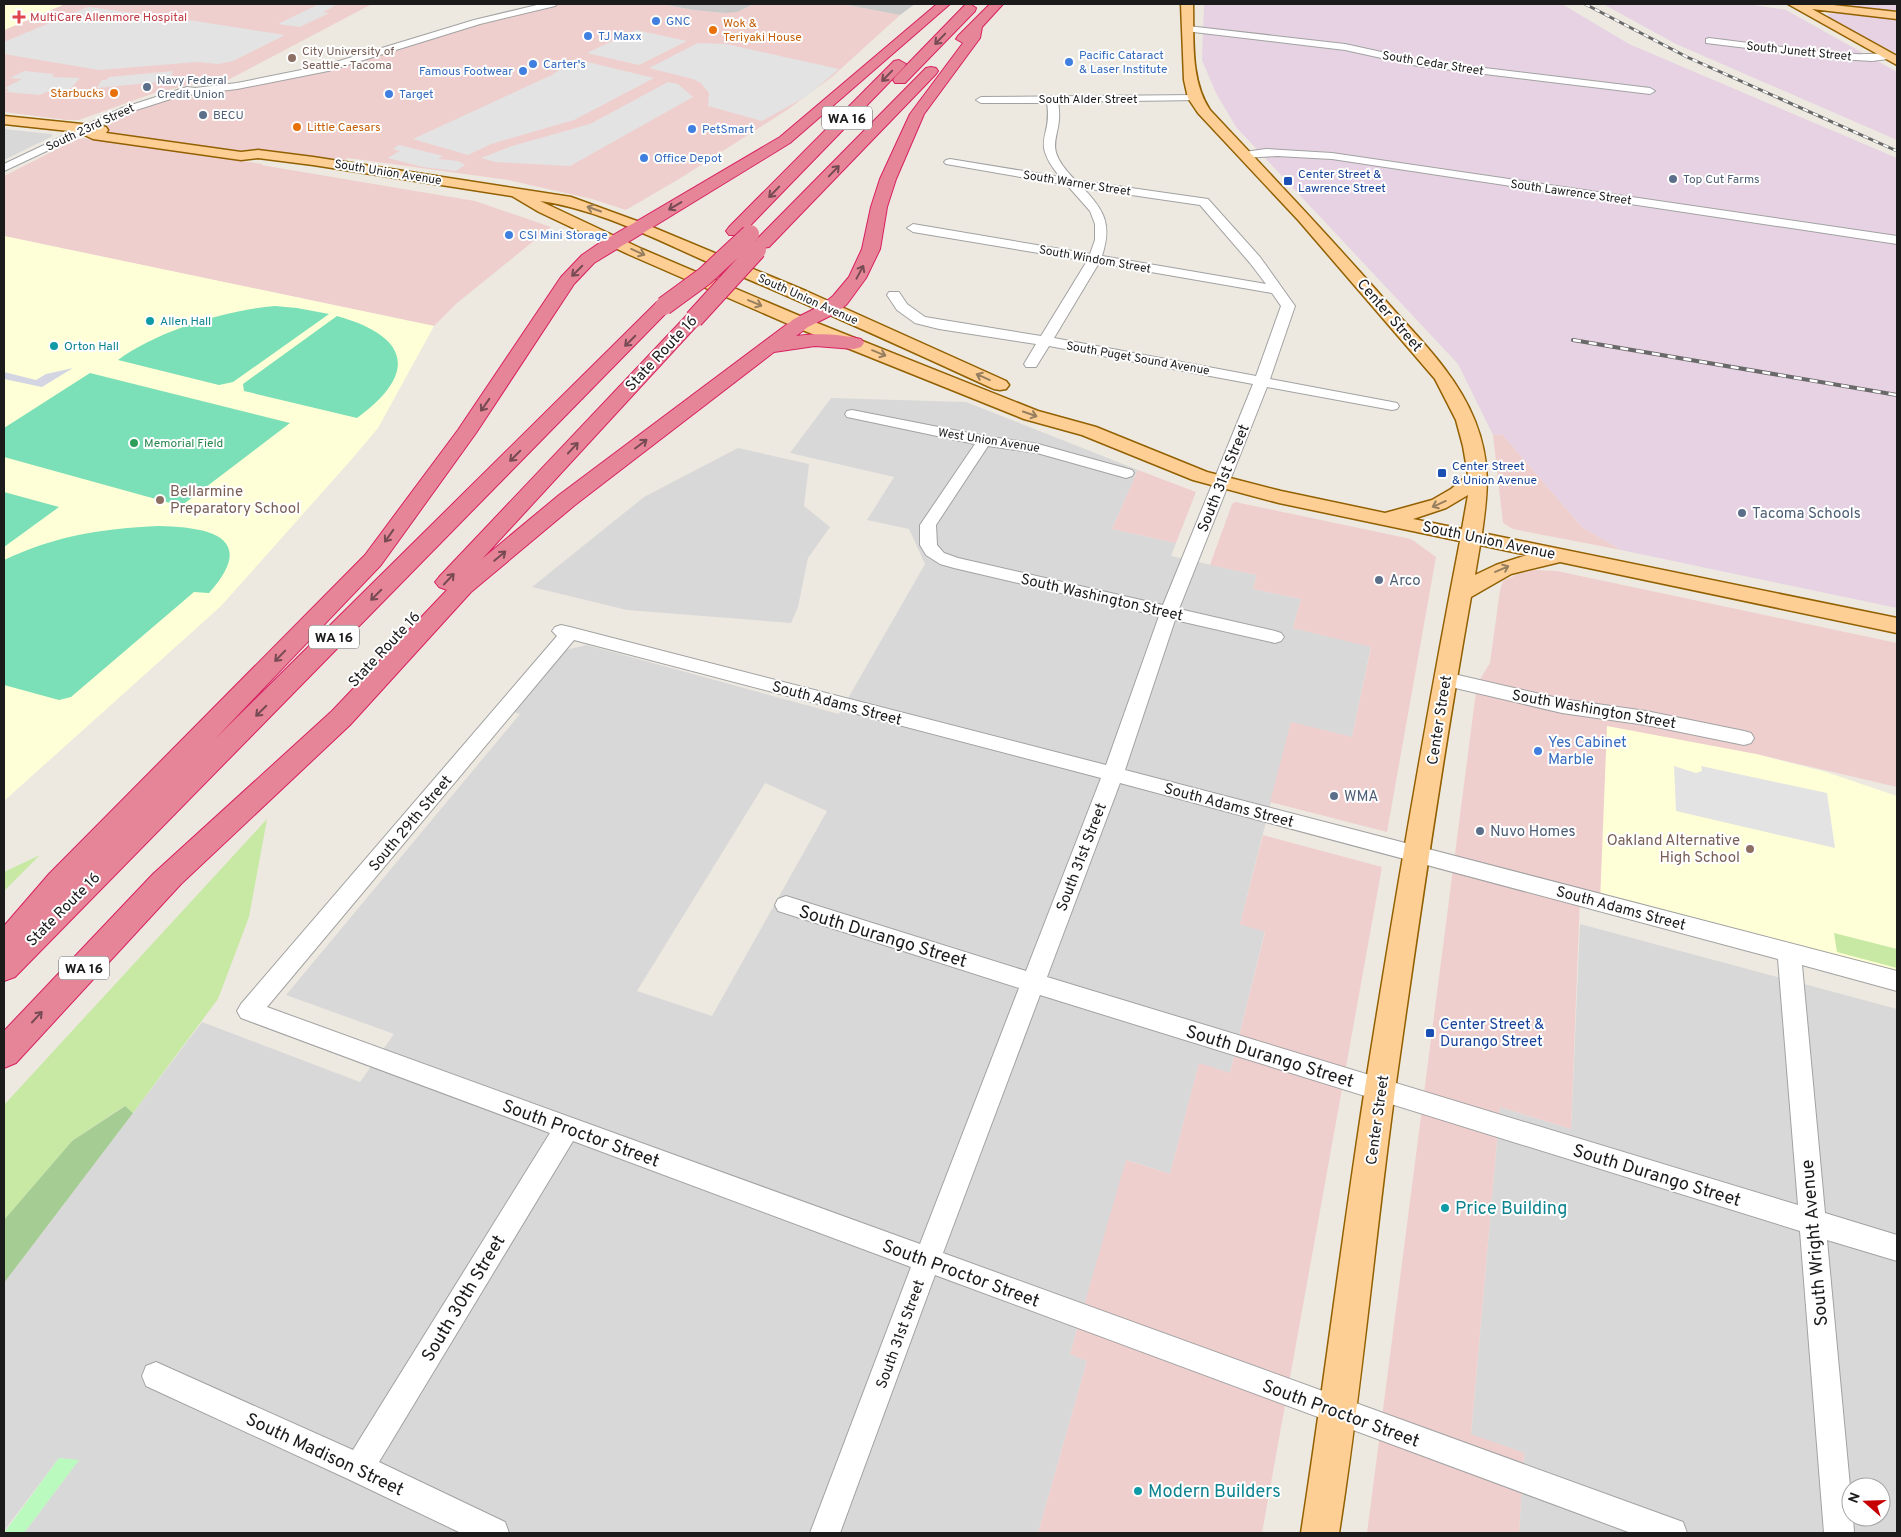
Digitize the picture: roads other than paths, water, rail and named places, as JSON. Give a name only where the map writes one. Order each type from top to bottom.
[{"type":"highway","points":[[4,948],[60,882],[373,560],[466,433],[567,281],[588,260],[615,241],[786,140],[944,4]]},
{"type":"highway","name":"WA 16","points":[[749,236],[958,4]]},
{"type":"highway","points":[[749,236],[974,4]]},
{"type":"highway","name":"WA 16","points":[[749,236],[997,4]]},
{"type":"highway","points":[[164,882],[341,718],[464,587],[567,500],[801,323],[829,309],[850,288],[867,258],[879,207],[888,179],[917,114],[974,38],[976,25]]},
{"type":"highway","name":"State Route 16","points":[[4,968],[664,306],[705,276],[749,236]]},
{"type":"highway","name":"State Route 16","points":[[4,1053],[694,319],[749,236]]},
{"type":"highway","points":[[761,354],[791,342],[810,339],[854,343]]},
{"type":"main road","name":"Center Street","points":[[1187,4],[1190,80],[1195,98],[1205,113],[1304,218],[1443,376],[1465,420],[1473,446],[1478,476],[1478,493],[1471,537],[1445,679],[1380,1090],[1338,1412],[1320,1533]]},
{"type":"main road","points":[[1793,4],[1897,15]]},
{"type":"main road","points":[[1793,4],[1893,59]]},
{"type":"main road","name":"South Union Avenue","points":[[4,120],[84,129],[93,135],[235,155],[258,154],[369,168],[566,200],[640,227],[829,309],[1041,403],[1088,431]]},
{"type":"main road","name":"South Union Avenue","points":[[517,193],[544,209],[801,323],[1031,415],[1088,431],[1179,469],[1279,497],[1897,625]]},
{"type":"main road","points":[[1383,518],[1437,506],[1460,494],[1478,476]]},
{"type":"main road","points":[[1460,594],[1495,572],[1512,565],[1567,556]]},
{"type":"street","name":"South 23rd Street","points":[[4,168],[133,107],[180,93],[226,88],[344,64],[477,22],[552,4]]},
{"type":"street","name":"South Cedar Street","points":[[1188,29],[1345,47],[1418,63],[1650,91]]},
{"type":"street","name":"South Junett Street","points":[[1709,41],[1838,56],[1893,59]]},
{"type":"street","name":"South Alder Street","points":[[981,100],[1195,98]]},
{"type":"street","points":[[1031,364],[1095,260],[1103,234],[1100,221],[1090,203],[1056,162],[1048,146],[1054,119],[1052,99]]},
{"type":"street","name":"South Lawrence Street","points":[[1244,155],[1261,152],[1292,152],[1332,156],[1897,240]]},
{"type":"street","name":"South Warner Street","points":[[950,162],[1204,202]]},
{"type":"street","name":"South 31st Street","points":[[826,1533],[927,1260],[1113,774],[1170,612],[1262,381],[1288,306],[1243,245],[1204,202]]},
{"type":"street","name":"South Windom Street","points":[[913,228],[1277,290]]},
{"type":"street","name":"South Puget Sound Avenue","points":[[894,295],[902,307],[920,320],[958,328],[1046,341],[1392,406]]},
{"type":"street","name":"West Union Avenue","points":[[852,414],[984,441],[1036,447],[1080,461],[1126,472]]},
{"type":"street","name":"South Washington Street","points":[[984,441],[928,526],[925,541],[932,552],[955,563],[1275,637]]},
{"type":"street","name":"South Adams Street","points":[[565,632],[1113,774],[1897,981]]},
{"type":"street","name":"South 29th Street","points":[[250,1011],[565,632]]},
{"type":"street","name":"South Washington Street","points":[[1445,679],[1562,706],[1646,718],[1744,738]]},
{"type":"street","name":"South Durango Street","points":[[786,906],[1897,1248]]},
{"type":"street","name":"South Wright Avenue","points":[[1789,952],[1839,1533]]},
{"type":"street","name":"South Proctor Street","points":[[250,1011],[1338,1412],[1672,1533]]},
{"type":"street","name":"South 30th Street","points":[[359,1468],[567,1128]]},
{"type":"street","name":"South Madison Street","points":[[156,1376],[359,1468],[494,1533]]},
{"type":"railway","points":[[1585,4],[1687,57],[1897,151]]},
{"type":"railway","points":[[1573,340],[1897,395]]},
{"type":"place","name":"MultiCare Allenmore Hospital","points":[[19,17]]},
{"type":"place","name":"GNC","points":[[656,21]]},
{"type":"place","name":"Wok & Teriyaki House","points":[[713,30]]},
{"type":"place","name":"TJ Maxx","points":[[588,36]]},
{"type":"place","name":"City University of Seattle - Tacoma","points":[[292,58]]},
{"type":"place","name":"Pacific Cataract & Laser Institute","points":[[1069,62]]},
{"type":"place","name":"Carter's","points":[[533,64]]},
{"type":"place","name":"Famous Footwear","points":[[523,71]]},
{"type":"place","name":"Navy Federal Credit Union","points":[[147,87]]},
{"type":"place","name":"Starbucks","points":[[114,93]]},
{"type":"place","name":"Target","points":[[389,94]]},
{"type":"place","name":"BECU","points":[[203,115]]},
{"type":"place","name":"Little Caesars","points":[[297,127]]},
{"type":"place","name":"PetSmart","points":[[692,129]]},
{"type":"place","name":"Office Depot","points":[[644,158]]},
{"type":"place","name":"Top Cut Farms","points":[[1673,179]]},
{"type":"place","name":"Center Street & Lawrence Street","points":[[1288,181]]},
{"type":"place","name":"CSI Mini Storage","points":[[509,235]]},
{"type":"place","name":"Allen Hall","points":[[150,321]]},
{"type":"place","name":"Orton Hall","points":[[54,346]]},
{"type":"place","name":"Memorial Field","points":[[134,443]]},
{"type":"place","name":"Center Street & Union Avenue","points":[[1442,473]]},
{"type":"place","name":"Bellarmine Preparatory School","points":[[160,500]]},
{"type":"place","name":"Tacoma Schools","points":[[1742,513]]},
{"type":"place","name":"Arco","points":[[1379,580]]},
{"type":"place","name":"Yes Cabinet Marble","points":[[1538,751]]},
{"type":"place","name":"WMA","points":[[1334,796]]},
{"type":"place","name":"Nuvo Homes","points":[[1480,831]]},
{"type":"place","name":"Oakland Alternative High School","points":[[1750,849]]},
{"type":"place","name":"Center Street & Durango Street","points":[[1430,1033]]},
{"type":"place","name":"Price Building","points":[[1445,1208]]},
{"type":"place","name":"Modern Builders","points":[[1138,1491]]}]
